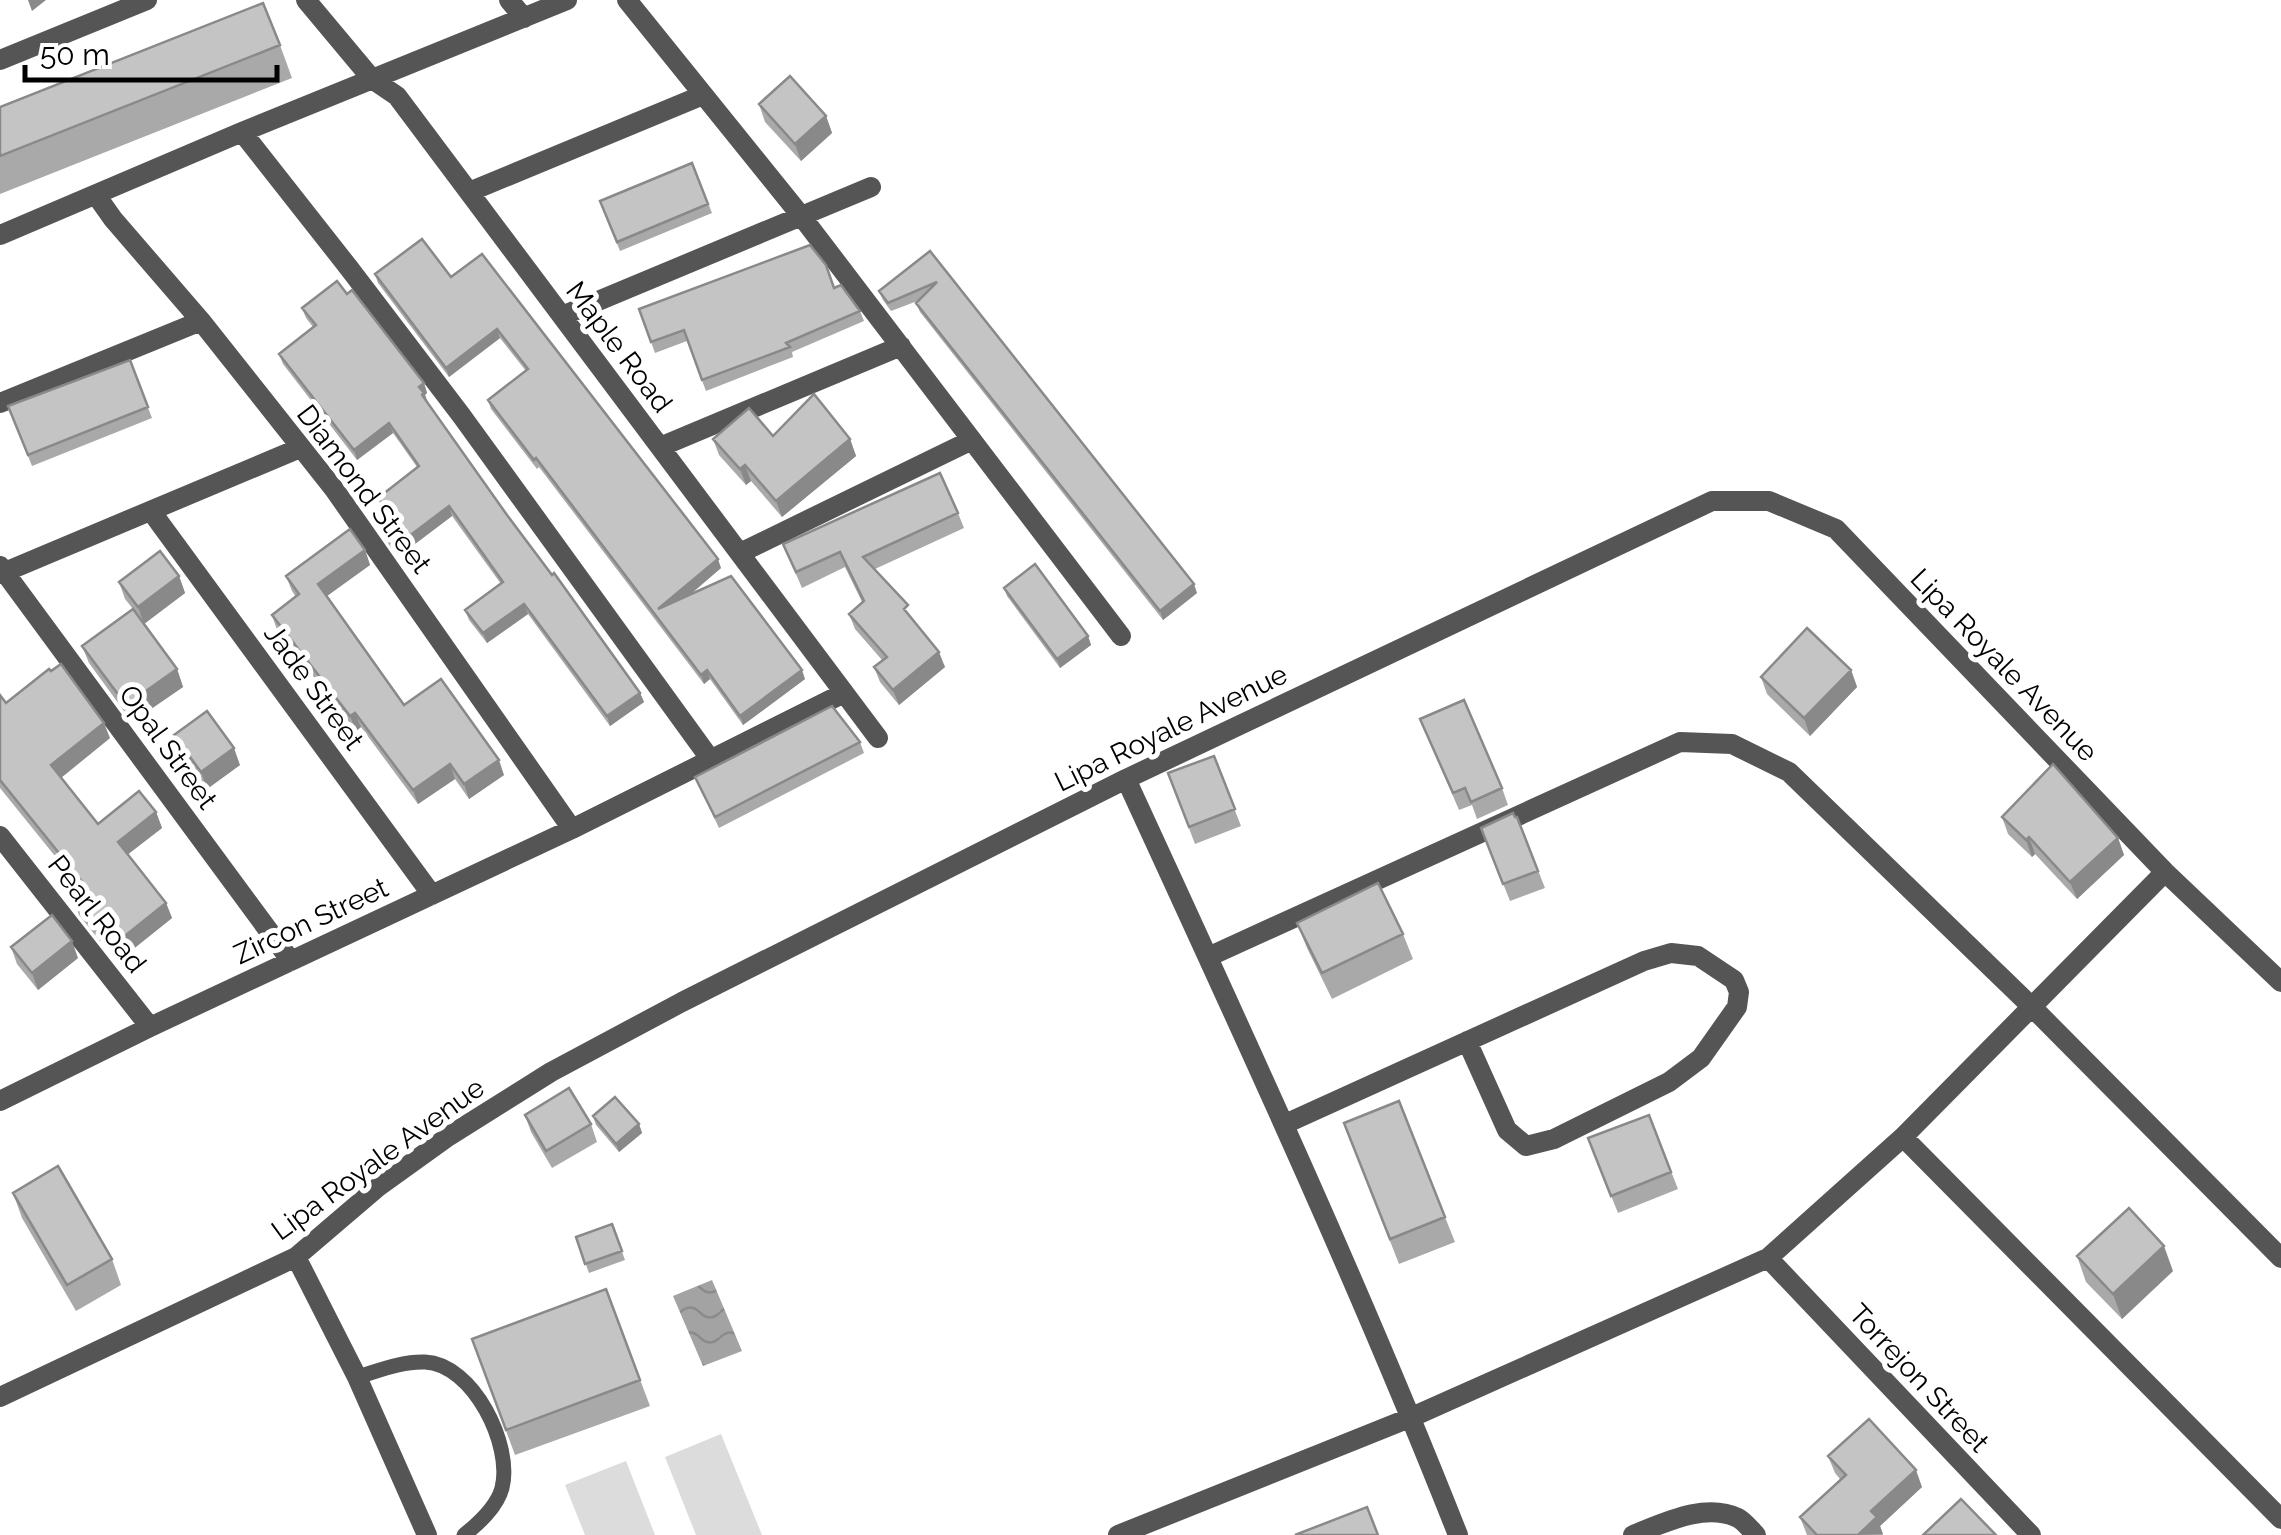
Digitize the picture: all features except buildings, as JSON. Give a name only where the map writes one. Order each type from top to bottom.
[{"type":"street","points":[[0,60],[117,5],[147,0]]},
{"type":"street","name":"Maple Road","points":[[306,0],[372,79],[397,96],[878,738]]},
{"type":"street","points":[[509,0],[524,18]]},
{"type":"street","points":[[0,235],[567,0]]},
{"type":"street","points":[[626,0],[902,346],[1121,636]]},
{"type":"street","points":[[468,192],[703,95]]},
{"type":"street","points":[[242,132],[461,414],[711,760]]},
{"type":"street","points":[[562,316],[871,187]]},
{"type":"street","name":"Diamond Street","points":[[96,195],[112,220],[201,321],[334,489],[572,828]]},
{"type":"street","points":[[0,403],[201,321]]},
{"type":"street","points":[[660,447],[902,346]]},
{"type":"street","points":[[740,554],[972,440]]},
{"type":"street","points":[[2,570],[300,448]]},
{"type":"street","name":"Lipa Royale Avenue","points":[[0,1397],[296,1257],[378,1186],[449,1136],[551,1072],[682,1002],[1126,779],[1712,501],[1770,501],[1836,530],[2165,872],[2281,982]]},
{"type":"street","name":"Jade Street","points":[[151,511],[432,895]]},
{"type":"street","name":"Opal Street","points":[[2,570],[291,961]]},
{"type":"street","name":"Zircon Street","points":[[3,1095],[432,895],[844,693]]},
{"type":"street","points":[[1208,957],[1680,742],[1732,744],[1789,772],[2031,1006],[2281,1258]]},
{"type":"street","points":[[1126,779],[1285,1124],[1412,1417],[1458,1535]]},
{"type":"street","name":"Pearl Road","points":[[0,836],[150,1027]]},
{"type":"street","points":[[1118,1535],[1412,1417],[1768,1258],[1903,1137],[2165,872]]},
{"type":"street","points":[[1285,1124],[1467,1040],[1644,961],[1671,953],[1698,956],[1734,980],[1739,992],[1738,1007],[1701,1058],[1670,1082],[1554,1139],[1526,1146],[1507,1130],[1467,1040]]},
{"type":"street","points":[[1903,1137],[2281,1519]]},
{"type":"street","points":[[296,1257],[357,1377],[427,1535]]},
{"type":"street","name":"Torrejon Street","points":[[1768,1258],[2030,1535]]},
{"type":"street","points":[[1633,1535],[1683,1516],[1714,1513],[1740,1518],[1756,1535]]},
{"type":"lane","points":[[357,1377],[428,1361],[462,1376],[491,1416],[504,1455],[502,1490],[484,1519],[464,1535]]},
{"type":"shaded area","points":[[721,1434],[762,1535],[696,1535],[665,1457]]},
{"type":"shaded area","points":[[626,1461],[655,1535],[585,1535],[565,1485]]},
{"type":"water","points":[[712,1280],[742,1351],[703,1366],[673,1296]]}]
